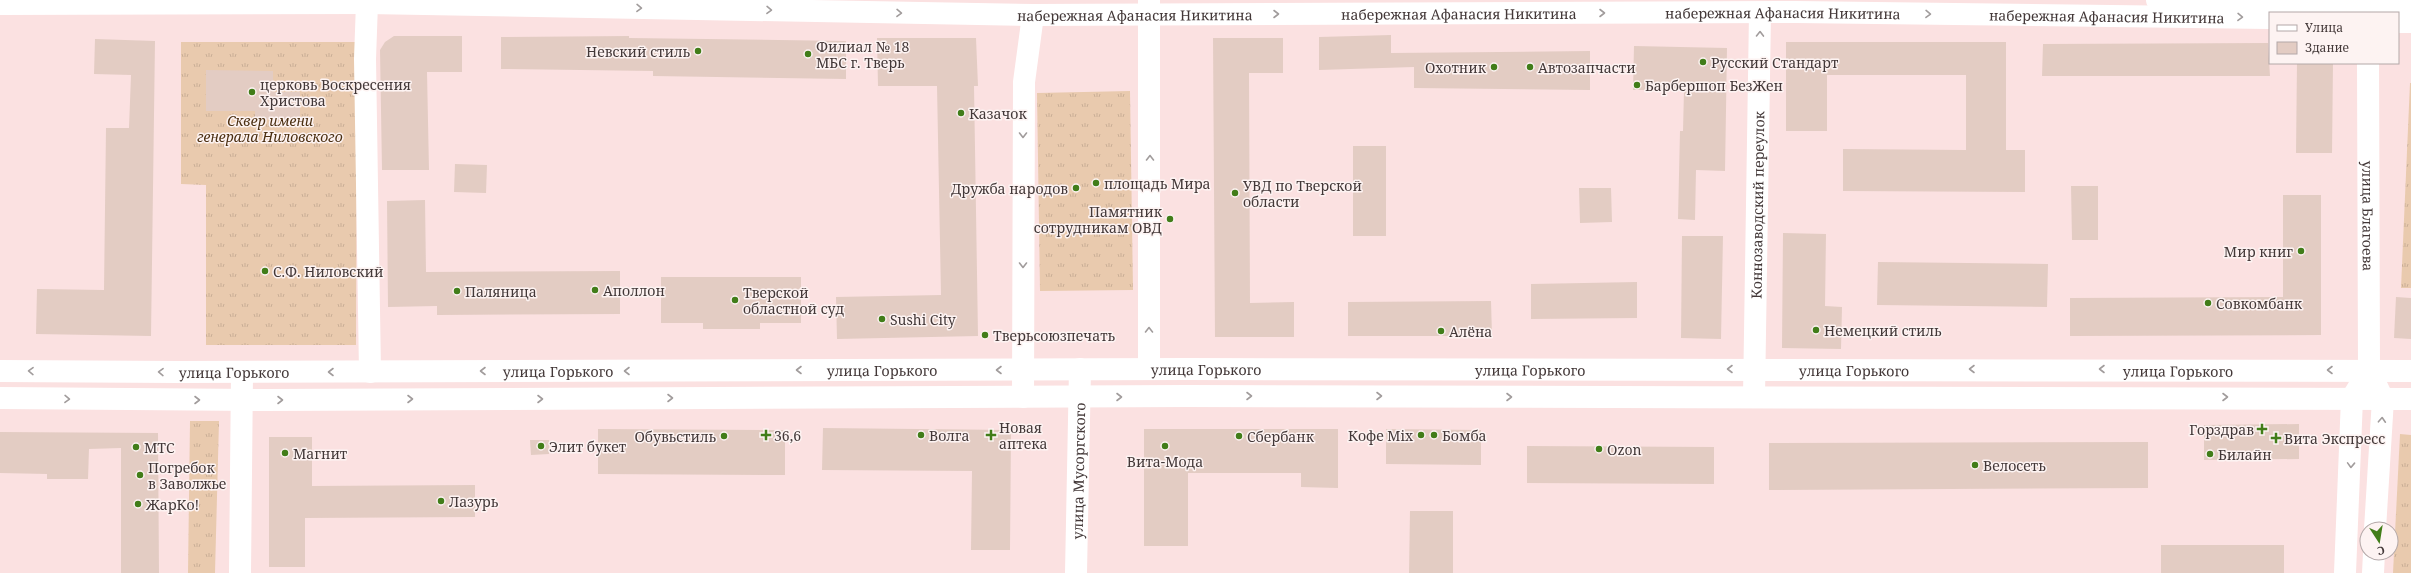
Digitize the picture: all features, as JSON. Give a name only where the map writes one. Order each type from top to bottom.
[{"type":"main road","points":[[1092,0],[1110,10],[1125,14]]},
{"type":"main road","name":"набережная Афанасия Никитина","points":[[2157,0],[2369,8],[2411,6]]},
{"type":"main road","points":[[367,2],[366,81],[370,372]]},
{"type":"main road","name":"набережная Афанасия Никитина","points":[[0,4],[367,2],[1034,7],[1125,14],[1149,7],[2269,18]]},
{"type":"main road","points":[[1023,397],[1024,82],[1034,7]]},
{"type":"main road","points":[[1149,7],[1149,369]]},
{"type":"main road","name":"Коннозаводский переулок","points":[[1754,397],[1760,13]]},
{"type":"main road","points":[[2399,22],[2411,22]]},
{"type":"main road","name":"улица Благоева","points":[[2368,64],[2369,370],[2383,399],[2376,521]]},
{"type":"main road","name":"улица Горького","points":[[0,370],[242,372],[1023,369],[2411,371]]},
{"type":"main road","name":"улица Мусоргского","points":[[1076,573],[1080,369]]},
{"type":"main road","points":[[2345,573],[2352,398],[2369,370]]},
{"type":"main road","points":[[240,573],[242,372]]},
{"type":"main road","name":"улица Горького","points":[[0,398],[241,400],[1023,397],[2411,399]]},
{"type":"main road","points":[[2373,573],[2374,561]]},
{"type":"green space","name":"Сквер имени генерала Ниловского","points":[[181,42],[357,42],[356,345],[206,345],[206,185],[181,184]]},
{"type":"green space","points":[[2410,83],[2411,288],[2401,288]]},
{"type":"green space","points":[[1130,91],[1133,290],[1040,291],[1037,93]]},
{"type":"green space","points":[[190,421],[219,421],[215,573],[188,573]]},
{"type":"green space","points":[[2400,434],[2411,435],[2411,573],[2393,573],[2394,561],[2399,561],[2399,521],[2396,521]]},
{"type":"building","points":[[1391,35],[1391,53],[1590,51],[1590,90],[1414,88],[1414,67],[1319,70],[1319,37]]},
{"type":"building","points":[[394,36],[462,36],[462,72],[427,72],[429,170],[382,170],[380,50],[385,42]]},
{"type":"building","points":[[629,36],[629,38],[846,41],[846,79],[653,76],[653,71],[501,69],[501,37]]},
{"type":"building","points":[[877,38],[976,38],[978,86],[974,86],[978,336],[837,339],[836,297],[941,295],[937,86],[878,86]]},
{"type":"building","points":[[1213,38],[1283,38],[1283,73],[1249,73],[1250,303],[1294,302],[1294,337],[1215,337]]},
{"type":"building","points":[[95,39],[155,41],[151,336],[36,334],[37,289],[104,290],[106,128],[129,128],[131,75],[94,74]]},
{"type":"building","points":[[1786,42],[2006,42],[2006,150],[2025,150],[2025,192],[1843,191],[1843,149],[1966,150],[1966,75],[1827,75],[1827,131],[1786,131]]},
{"type":"building","points":[[2268,43],[2270,76],[2042,76],[2043,44]]},
{"type":"building","points":[[1634,46],[1727,48],[1725,171],[1696,170],[1695,220],[1678,219],[1680,131],[1683,131],[1684,90],[1633,90]]},
{"type":"building","points":[[2297,64],[2333,64],[2332,153],[2296,153]]},
{"type":"building","points":[[206,70],[273,71],[273,92],[300,92],[300,120],[255,119],[255,111],[206,111]]},
{"type":"building","points":[[1353,146],[1386,146],[1386,236],[1353,236]]},
{"type":"building","points":[[455,164],[487,165],[486,193],[454,192]]},
{"type":"building","points":[[2071,186],[2098,186],[2098,240],[2072,240]]},
{"type":"building","points":[[1579,188],[1611,188],[1612,222],[1580,223]]},
{"type":"building","points":[[2283,195],[2321,195],[2321,335],[2070,336],[2070,298],[2283,297]]},
{"type":"building","points":[[425,200],[426,272],[620,271],[620,314],[437,315],[437,306],[388,307],[387,201]]},
{"type":"building","points":[[1783,233],[1826,234],[1825,306],[1842,307],[1841,349],[1782,348]]},
{"type":"building","points":[[1682,236],[1723,236],[1721,339],[1681,338]]},
{"type":"building","points":[[1878,262],[2048,264],[2047,307],[1877,305]]},
{"type":"building","points":[[661,277],[801,277],[801,323],[760,323],[760,329],[703,329],[703,323],[661,323]]},
{"type":"building","points":[[1637,282],[1637,318],[1531,319],[1531,284]]},
{"type":"building","points":[[2396,297],[2411,298],[2411,339],[2394,338]]},
{"type":"building","points":[[1491,301],[1492,336],[1348,336],[1348,302]]},
{"type":"building","points":[[2299,424],[2299,459],[2204,460],[2204,425]]},
{"type":"building","points":[[823,428],[1011,430],[1010,550],[971,550],[972,471],[822,470]]},
{"type":"building","points":[[598,429],[785,430],[785,475],[598,474]]},
{"type":"building","points":[[1144,429],[1338,429],[1338,488],[1301,487],[1301,473],[1188,473],[1188,546],[1144,546]]},
{"type":"building","points":[[1386,429],[1481,430],[1481,465],[1386,464]]},
{"type":"building","points":[[0,432],[158,433],[159,573],[121,573],[121,448],[89,449],[88,479],[47,479],[47,474],[0,473]]},
{"type":"building","points":[[269,437],[312,437],[312,486],[475,485],[475,517],[305,518],[305,567],[269,567]]},
{"type":"building","points":[[530,440],[549,440],[549,454],[531,455]]},
{"type":"building","points":[[2148,442],[2148,488],[1769,490],[1769,443]]},
{"type":"building","points":[[1527,446],[1714,447],[1714,484],[1527,483]]},
{"type":"building","points":[[1410,511],[1453,511],[1453,573],[1409,573]]},
{"type":"building","points":[[2161,545],[2284,545],[2284,573],[2161,573]]},
{"type":"place","name":"Невский стиль","points":[[698,51]]},
{"type":"place","name":"Филиал № 18 МБС г. Тверь","points":[[808,54]]},
{"type":"place","name":"Русский Стандарт","points":[[1703,62]]},
{"type":"place","name":"Охотник","points":[[1494,67]]},
{"type":"place","name":"Автозапчасти","points":[[1530,67]]},
{"type":"place","name":"Барбершоп БезЖен","points":[[1637,85]]},
{"type":"place","name":"церковь Воскресения Христова","points":[[252,92]]},
{"type":"place","name":"Казачок","points":[[961,113]]},
{"type":"place","name":"площадь Мира","points":[[1096,183]]},
{"type":"place","name":"Дружба народов","points":[[1076,188]]},
{"type":"place","name":"УВД по Тверской области","points":[[1235,193]]},
{"type":"place","name":"Памятник сотрудникам ОВД","points":[[1170,219]]},
{"type":"place","name":"Мир книг","points":[[2301,251]]},
{"type":"place","name":"С.Ф. Ниловский","points":[[265,271]]},
{"type":"place","name":"Аполлон","points":[[595,290]]},
{"type":"place","name":"Паляница","points":[[457,291]]},
{"type":"place","name":"Тверской областной суд","points":[[735,300]]},
{"type":"place","name":"Совкомбанк","points":[[2208,303]]},
{"type":"place","name":"Sushi City","points":[[882,319]]},
{"type":"place","name":"Немецкий стиль","points":[[1816,330]]},
{"type":"place","name":"Алёна","points":[[1441,331]]},
{"type":"place","name":"Тверьсоюзпечать","points":[[985,335]]},
{"type":"place","name":"Горздрав","points":[[2262,429]]},
{"type":"place","name":"36,6","points":[[766,435]]},
{"type":"place","name":"Волга","points":[[921,435]]},
{"type":"place","name":"Новая аптека","points":[[991,435]]},
{"type":"place","name":"Кофе Mix","points":[[1421,435]]},
{"type":"place","name":"Бомба","points":[[1434,435]]},
{"type":"place","name":"Обувьстиль","points":[[724,436]]},
{"type":"place","name":"Сбербанк","points":[[1239,436]]},
{"type":"place","name":"Вита Экспресс","points":[[2276,438]]},
{"type":"place","name":"Элит букет","points":[[541,446]]},
{"type":"place","name":"Вита-Мода","points":[[1165,446]]},
{"type":"place","name":"МТС","points":[[136,447]]},
{"type":"place","name":"Ozon","points":[[1599,449]]},
{"type":"place","name":"Магнит","points":[[285,453]]},
{"type":"place","name":"Билайн","points":[[2210,454]]},
{"type":"place","name":"Велосеть","points":[[1975,465]]},
{"type":"place","name":"Погребок в Заволжье","points":[[140,475]]},
{"type":"place","name":"Лазурь","points":[[441,501]]},
{"type":"place","name":"ЖарКо!","points":[[138,504]]}]
